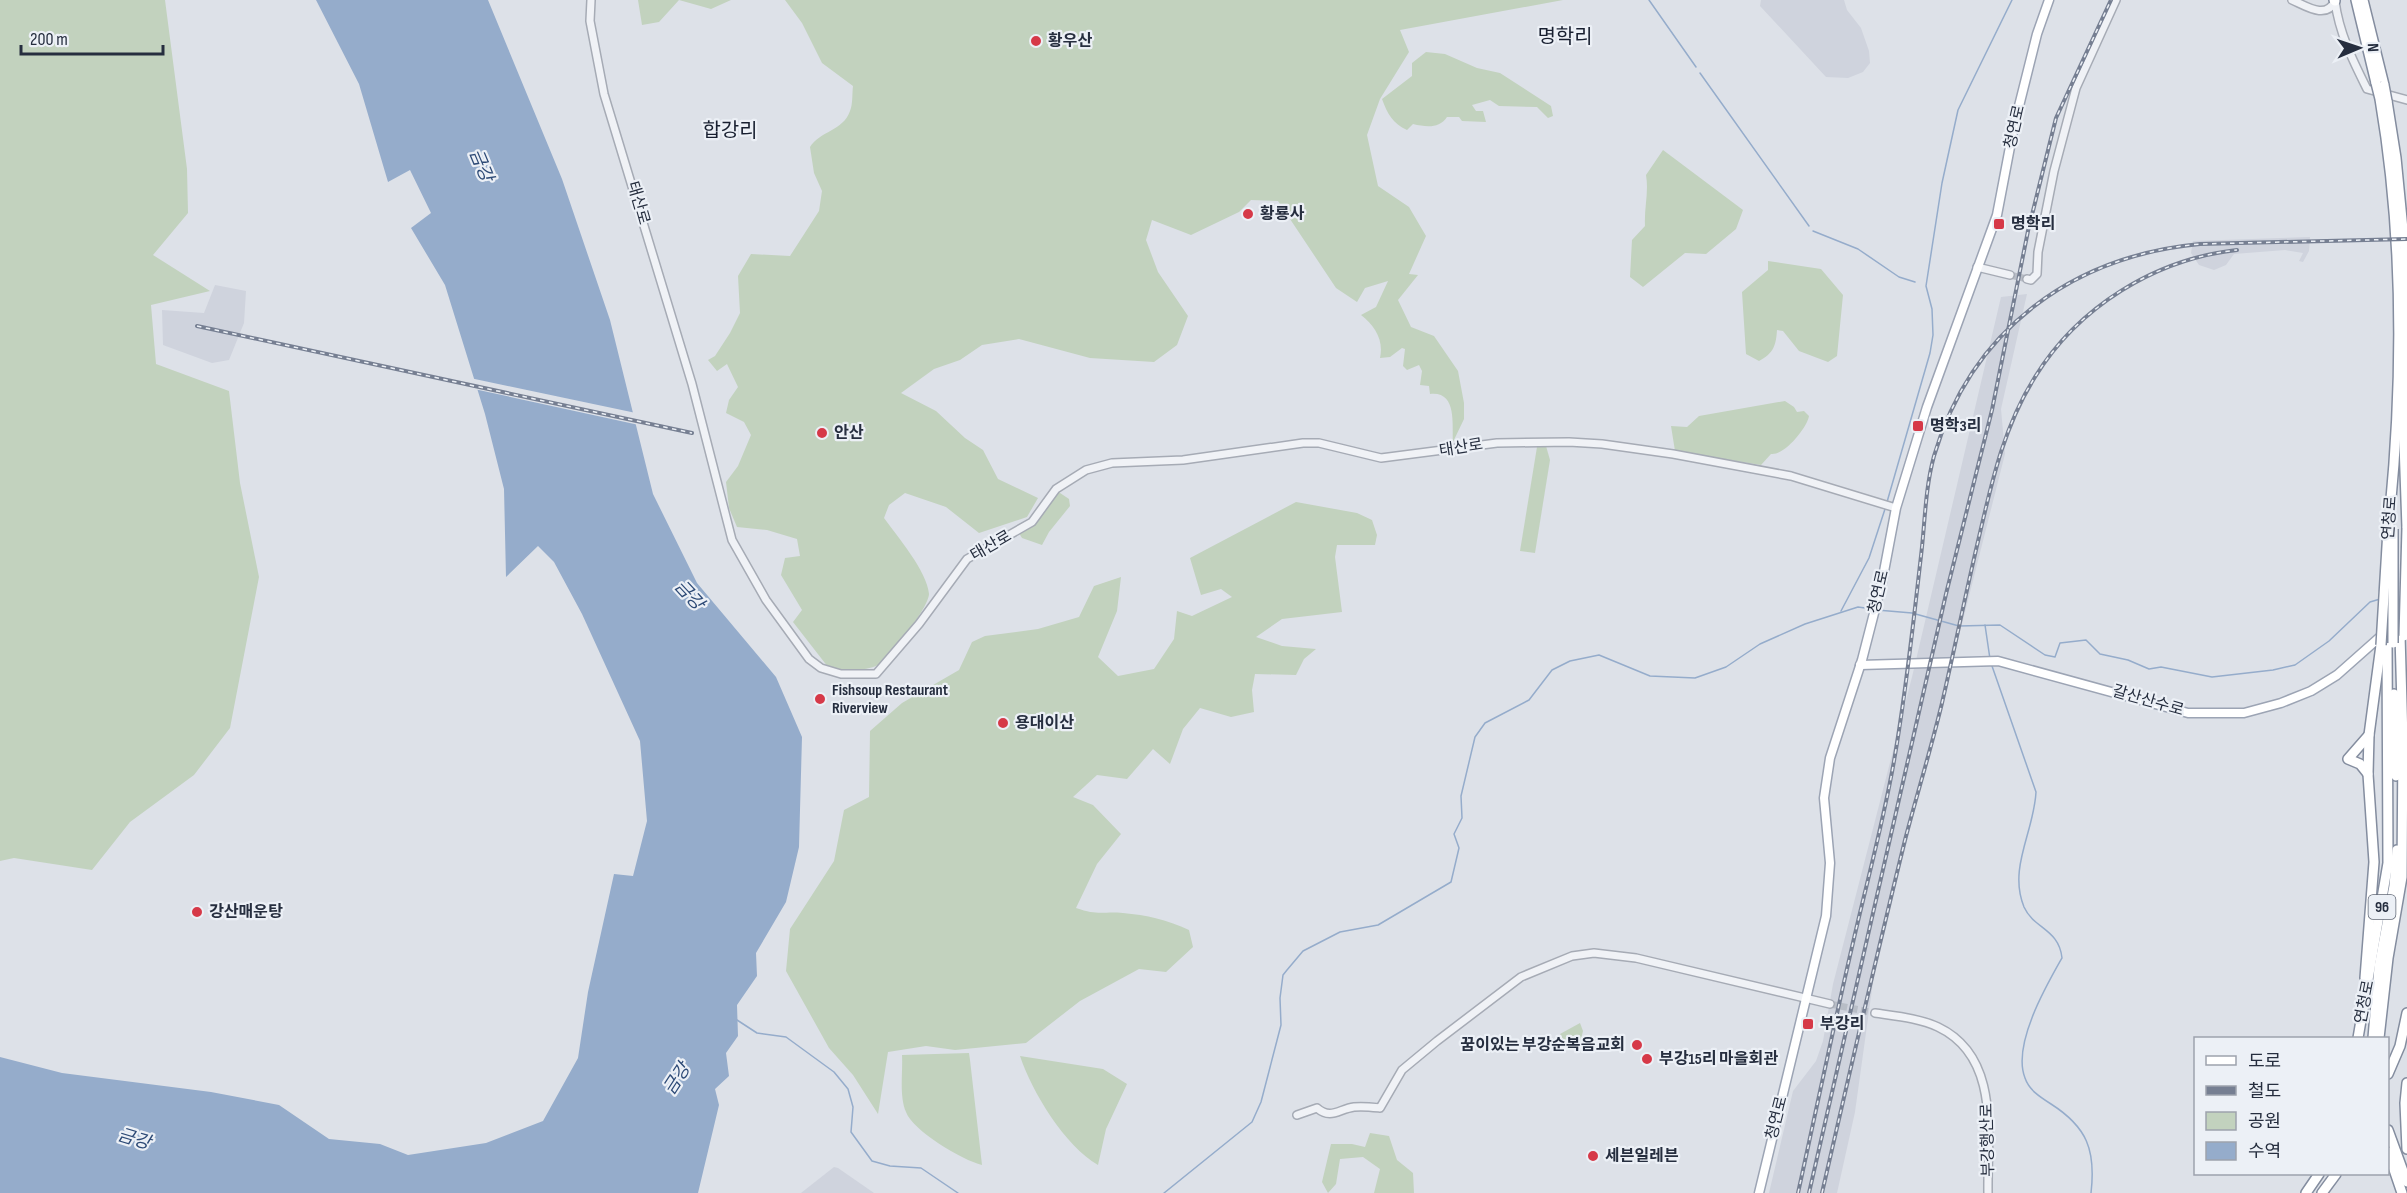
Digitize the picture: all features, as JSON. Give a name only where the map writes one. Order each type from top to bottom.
[{"type":"highway","name":"연청로","points":[[2356,0],[2380,84]]},
{"type":"highway","name":"연청로","points":[[2363,0],[2396,158],[2405,250],[2399,531],[2402,636],[2407,691]]},
{"type":"highway","name":"연청로","points":[[2377,1037],[2402,877],[2396,740],[2387,644],[2399,531],[2393,477],[2398,252],[2383,100]]},
{"type":"highway","points":[[2399,531],[2407,544]]},
{"type":"highway","points":[[2396,775],[2402,636]]},
{"type":"highway","points":[[2358,1037],[2374,862],[2368,774],[2369,735],[2387,644]]},
{"type":"highway","points":[[2368,774],[2360,764],[2348,759],[2369,735]]},
{"type":"highway","name":"연청로","points":[[2358,1037],[2373,963],[2388,863],[2396,775]]},
{"type":"highway","points":[[2404,1033],[2407,1013]]},
{"type":"highway","points":[[2389,1071],[2407,1020]]},
{"type":"highway","points":[[2407,1083],[2404,1103],[2407,1149]]},
{"type":"highway","points":[[2389,1136],[2407,1182]]},
{"type":"highway","points":[[2389,1155],[2402,1193]]},
{"type":"highway","points":[[2308,1193],[2318,1175]]},
{"type":"highway","points":[[2324,1193],[2335,1175]]},
{"type":"main road","name":"청연로","points":[[1759,1193],[1830,892],[1824,798],[1826,775],[1861,662],[1882,582],[1894,507],[1934,387],[1997,215],[2014,126],[2037,34],[2049,0]]},
{"type":"main road","name":"갈산산수로","points":[[1861,662],[1992,661],[2034,669],[2188,713],[2244,713],[2282,704],[2311,692],[2337,675],[2407,613]]},
{"type":"street","name":"태산로","points":[[591,0],[590,21],[604,94],[692,384],[732,540],[766,600],[809,659],[821,668],[841,674],[876,674],[912,633],[967,559],[1032,522],[1062,485],[1086,470],[1112,463],[1184,460],[1303,442],[1319,443],[1382,458],[1396,458],[1473,445],[1569,442],[1635,448],[1756,469],[1894,507]]},
{"type":"street","points":[[2027,279],[2031,280],[2037,274],[2038,252],[2054,171],[2076,88],[2116,0]]},
{"type":"street","points":[[2292,0],[2313,10],[2324,11],[2332,8],[2335,1]]},
{"type":"street","points":[[2335,1],[2338,24],[2350,48],[2354,66],[2367,89],[2407,100]]},
{"type":"street","points":[[1977,267],[2010,275]]},
{"type":"street","points":[[1297,1115],[1317,1108],[1324,1114],[1333,1115],[1356,1107],[1380,1108],[1402,1070],[1437,1041],[1521,977],[1572,956],[1610,953],[1830,1004]]},
{"type":"street","name":"부강행산로","points":[[1875,1013],[1937,1026],[1968,1051],[1979,1069],[1987,1096],[1988,1193]]},
{"type":"shaded area","points":[[1761,0],[1844,0],[1847,10],[1861,28],[1869,51],[1870,63],[1863,72],[1848,78],[1826,77],[1760,6]]},
{"type":"shaded area","points":[[2310,237],[2309,251],[2303,262],[2299,261],[2303,253],[2285,250],[2234,254],[2226,265],[2214,270],[2199,265],[2191,253],[2193,241]]},
{"type":"shaded area","points":[[215,285],[246,291],[244,323],[229,360],[212,363],[163,345],[162,310],[204,313]]},
{"type":"shaded area","points":[[2027,294],[2001,409],[2005,454],[1875,968],[1855,1112],[1837,1193],[1769,1193],[1793,1091],[1816,1061],[1823,1041],[1833,984],[1912,677],[2001,297]]},
{"type":"shaded area","points":[[834,1167],[838,1168],[874,1193],[801,1193]]},
{"type":"green space","points":[[0,0],[165,0],[187,169],[188,213],[153,255],[210,291],[151,305],[156,364],[229,391],[240,483],[259,577],[230,728],[194,775],[130,822],[92,870],[14,858],[0,861]]},
{"type":"green space","points":[[638,0],[679,0],[659,22],[642,25]]},
{"type":"green space","points":[[679,0],[731,0],[711,9]]},
{"type":"green space","points":[[785,0],[1563,0],[1400,30],[1409,52],[1380,99],[1367,135],[1378,186],[1409,207],[1426,236],[1409,274],[1418,275],[1398,300],[1411,327],[1434,336],[1458,371],[1464,403],[1464,419],[1453,442],[1449,403],[1439,394],[1430,394],[1429,386],[1420,385],[1422,371],[1419,365],[1407,370],[1403,366],[1405,349],[1402,348],[1390,357],[1380,358],[1381,345],[1377,334],[1361,315],[1376,307],[1388,281],[1365,288],[1357,302],[1336,288],[1278,201],[1251,200],[1239,212],[1191,235],[1152,220],[1146,240],[1158,272],[1188,316],[1177,345],[1154,362],[1090,358],[1019,339],[982,345],[960,360],[934,369],[901,393],[936,411],[965,438],[983,450],[998,479],[1038,498],[1027,517],[979,533],[946,507],[905,493],[889,505],[884,518],[911,554],[923,575],[929,594],[927,600],[908,632],[878,665],[860,670],[828,667],[793,622],[802,610],[781,575],[785,558],[800,556],[797,539],[767,530],[737,527],[729,508],[726,482],[738,466],[751,435],[744,422],[726,413],[729,400],[738,387],[727,364],[717,371],[708,360],[715,356],[740,313],[738,276],[751,254],[790,256],[819,211],[822,191],[814,173],[810,147],[819,137],[837,127],[847,118],[852,105],[853,86],[822,63],[802,23]]},
{"type":"green space","points":[[1426,52],[1445,54],[1477,68],[1500,73],[1551,106],[1553,116],[1548,118],[1537,107],[1499,106],[1490,100],[1472,105],[1476,111],[1483,111],[1486,122],[1462,121],[1459,117],[1447,117],[1440,124],[1427,126],[1413,124],[1407,130],[1391,118],[1382,99],[1412,76],[1412,63]]},
{"type":"green space","points":[[1663,150],[1743,210],[1736,229],[1706,254],[1685,253],[1643,287],[1630,277],[1632,240],[1645,226],[1646,175]]},
{"type":"green space","points":[[1768,261],[1821,269],[1843,295],[1837,356],[1828,362],[1799,351],[1783,331],[1777,330],[1776,340],[1768,355],[1759,361],[1746,354],[1742,292],[1768,270]]},
{"type":"green space","points":[[1785,401],[1797,412],[1804,411],[1809,416],[1800,434],[1782,451],[1771,454],[1761,465],[1675,451],[1671,426],[1687,427],[1699,416]]},
{"type":"green space","points":[[1546,446],[1550,460],[1535,553],[1520,551],[1537,447]]},
{"type":"green space","points":[[1057,491],[1069,499],[1070,506],[1049,532],[1042,545],[1022,538],[1019,533]]},
{"type":"green space","points":[[1296,502],[1357,513],[1372,520],[1377,535],[1375,545],[1337,545],[1335,557],[1342,612],[1282,619],[1256,637],[1282,646],[1316,649],[1304,659],[1296,675],[1255,674],[1252,690],[1254,712],[1231,717],[1200,708],[1183,729],[1170,764],[1153,749],[1127,779],[1097,775],[1073,797],[1093,805],[1121,834],[1097,864],[1076,908],[1096,913],[1140,915],[1173,923],[1189,930],[1193,947],[1166,972],[1139,969],[1080,1001],[1026,1043],[955,1050],[926,1046],[888,1052],[878,1114],[853,1075],[829,1048],[786,971],[790,929],[834,861],[844,810],[869,797],[870,731],[902,703],[959,670],[972,642],[985,636],[1038,629],[1079,617],[1094,586],[1121,577],[1117,611],[1098,657],[1118,676],[1154,669],[1174,639],[1177,611],[1192,616],[1232,597],[1221,589],[1201,595],[1190,558]]},
{"type":"green space","points":[[1580,1023],[1583,1031],[1579,1047],[1566,1044],[1560,1034]]},
{"type":"green space","points":[[969,1053],[982,1165],[951,1151],[918,1128],[910,1120],[903,1099],[902,1055]]},
{"type":"green space","points":[[1020,1056],[1103,1069],[1127,1084],[1106,1129],[1098,1165],[1074,1145],[1051,1117],[1033,1086]]},
{"type":"green space","points":[[1370,1133],[1389,1136],[1397,1160],[1413,1173],[1414,1193],[1374,1193],[1380,1169],[1363,1157],[1340,1159],[1336,1184],[1328,1193],[1322,1182],[1331,1144],[1352,1144],[1365,1147]]},
{"type":"water","name":"금강","points":[[316,0],[488,0],[562,179],[610,320],[653,494],[697,583],[776,677],[802,737],[799,847],[786,902],[756,953],[757,976],[737,1005],[738,1036],[726,1053],[729,1076],[715,1089],[719,1105],[698,1193],[0,1193],[0,1057],[62,1073],[211,1092],[279,1105],[329,1139],[380,1144],[408,1155],[486,1143],[543,1121],[578,1058],[588,992],[614,874],[633,876],[647,821],[640,741],[582,614],[554,562],[538,546],[506,577],[504,489],[485,414],[445,285],[411,228],[431,213],[410,170],[388,182],[359,84]]},
{"type":"pier","points":[[470,378],[636,413],[639,425],[474,389]]},
{"type":"waterway","points":[[1649,0],[1696,67]]},
{"type":"waterway","points":[[1887,502],[1930,353],[1933,335],[1932,309],[1926,286],[1942,183],[1958,110],[2012,0]]},
{"type":"waterway","points":[[1700,73],[1809,226]]},
{"type":"waterway","points":[[1813,231],[1858,249],[1899,277],[1915,282]]},
{"type":"waterway","points":[[1841,611],[1869,558],[1885,509]]},
{"type":"waterway","points":[[1877,610],[1912,613],[1959,626],[2000,625],[2045,655],[2055,657],[2060,643],[2086,640],[2100,654],[2128,660],[2149,669],[2161,667],[2212,677],[2273,670],[2295,665],[2329,641],[2370,602],[2380,599]]},
{"type":"waterway","points":[[1164,1193],[1252,1122],[1261,1102],[1281,1025],[1280,998],[1283,975],[1303,951],[1340,932],[1378,925],[1451,882],[1459,848],[1454,834],[1462,818],[1461,796],[1475,737],[1485,723],[1529,700],[1552,670],[1570,661],[1599,655],[1650,676],[1695,678],[1726,667],[1760,644],[1805,624],[1858,607],[1872,609]]},
{"type":"waterway","points":[[1985,625],[1990,659]]},
{"type":"waterway","points":[[1992,666],[2036,792],[2020,864],[2020,893],[2028,914],[2056,941],[2062,958],[2033,1016],[2023,1049],[2022,1065],[2025,1078],[2032,1090],[2063,1113],[2081,1131],[2090,1152],[2092,1164],[2091,1193]]},
{"type":"waterway","points":[[737,1020],[757,1033],[786,1037],[834,1072],[848,1089],[853,1107],[851,1132],[872,1161],[890,1166],[921,1168],[958,1193]]},
{"type":"tunnel","points":[[2010,275],[2027,279]]},
{"type":"tunnel","points":[[1830,1004],[1875,1013]]},
{"type":"railway","points":[[1809,1193],[1946,594],[1992,410],[2028,231],[2056,118],[2111,0]]},
{"type":"railway","points":[[1798,1193],[1894,761],[1909,659],[1931,468],[1951,411],[1973,371],[2001,337],[2033,307],[2069,283],[2110,264],[2153,251],[2200,244],[2407,239]]},
{"type":"railway","points":[[1822,1193],[1905,840],[1942,703],[1989,495],[2000,454],[2015,415],[2035,377],[2053,352],[2096,308],[2148,276],[2177,264],[2207,255],[2237,250]]},
{"type":"railway","points":[[197,326],[692,433]]},
{"type":"place","name":"황우산","points":[[1036,41]]},
{"type":"place","name":"황룡사","points":[[1248,214]]},
{"type":"place","name":"명학리","points":[[1999,224]]},
{"type":"place","name":"명학3리","points":[[1918,426]]},
{"type":"place","name":"안산","points":[[822,433]]},
{"type":"place","name":"Fishsoup Restaurant Riverview","points":[[820,699]]},
{"type":"place","name":"용대이산","points":[[1003,723]]},
{"type":"place","name":"강산매운탕","points":[[197,912]]},
{"type":"place","name":"부강리","points":[[1808,1024]]},
{"type":"place","name":"꿈이있는 부강순복음교회","points":[[1637,1045]]},
{"type":"place","name":"부강15리 마을회관","points":[[1647,1059]]},
{"type":"place","name":"세븐일레븐","points":[[1593,1156]]},
{"type":"district","name":"명학리","points":[[1565,37]]},
{"type":"district","name":"합강리","points":[[730,131]]}]
